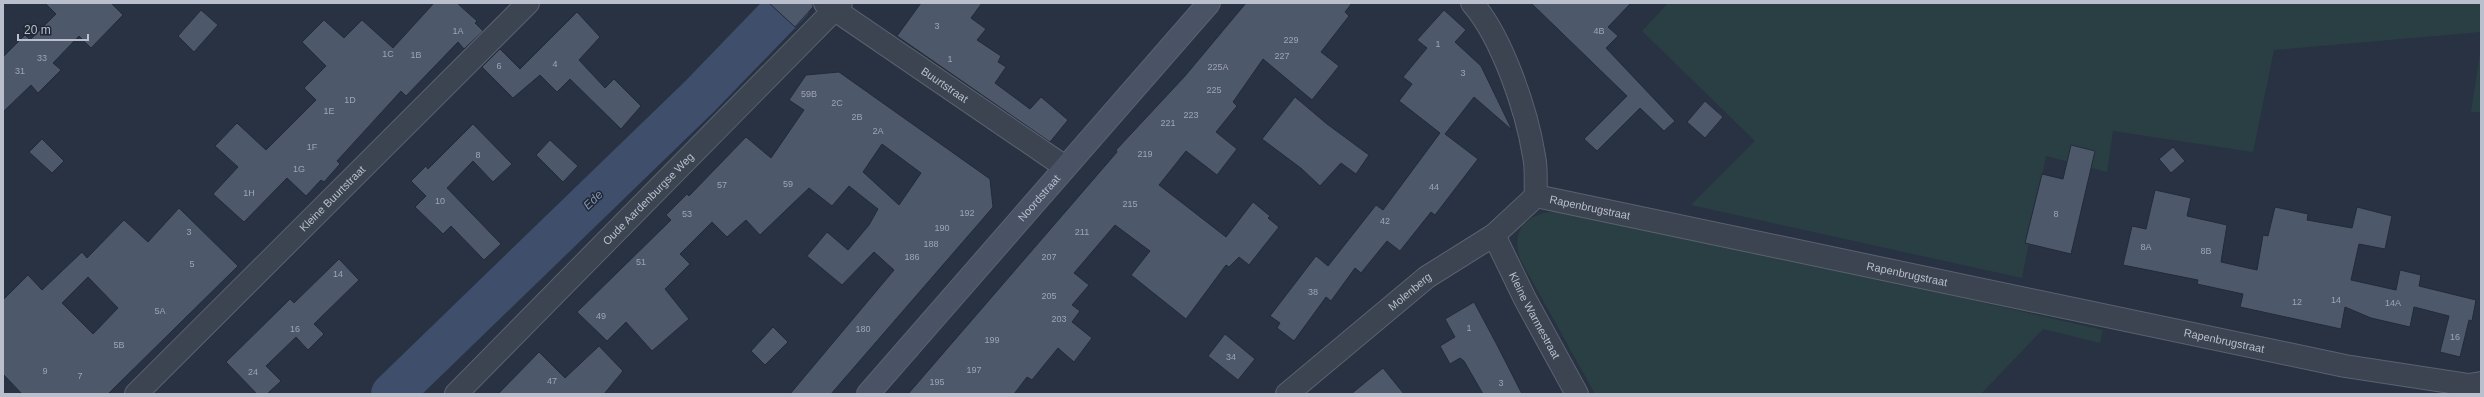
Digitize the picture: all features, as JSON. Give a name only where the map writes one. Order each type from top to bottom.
[{"type":"street","name":"Kleine Buurtstraat","points":[[136,394],[528,3]]},
{"type":"street","name":"Noordstraat","points":[[868,394],[1209,3]]},
{"type":"street","name":"Rapenbrugstraat","points":[[1472,3],[1500,50],[1518,95],[1535,156],[1536,196],[2345,366],[2476,385]]},
{"type":"street","name":"Buurtstraat","points":[[834,5],[1065,167]]},
{"type":"street","name":"Oude Aardenburgse Weg","points":[[456,394],[834,5]]},
{"type":"street","name":"Molenberg","points":[[1287,394],[1427,277],[1494,235],[1536,196]]},
{"type":"street","name":"Kleine Warmestraat","points":[[1494,235],[1525,299],[1577,394]]},
{"type":"green space","points":[[1668,3],[2481,3],[2481,32],[2274,50],[2253,152],[2113,131],[2107,172],[2046,156],[2022,278],[1691,205],[1755,141],[1642,31]]},
{"type":"green space","points":[[2481,46],[2481,112],[2471,112]]},
{"type":"green space","points":[[1553,211],[1759,252],[2103,330],[2100,343],[2043,329],[1981,394],[1595,394],[1520,259],[1517,240],[1519,232],[1523,226],[1528,221],[1543,213]]},
{"type":"building","points":[[45,3],[111,3],[123,15],[91,48],[79,36],[53,63],[61,70],[38,93],[31,85],[3,112],[3,57],[25,35],[30,40],[56,14]]},
{"type":"building","points":[[434,3],[457,3],[477,21],[475,23],[483,31],[464,49],[458,42],[406,96],[401,91],[337,161],[340,164],[324,182],[321,180],[306,196],[287,178],[244,222],[213,194],[238,167],[215,146],[237,123],[266,150],[316,100],[304,88],[326,66],[302,42],[324,20],[344,38],[362,20],[393,48]]},
{"type":"building","points":[[769,3],[813,3],[813,7],[795,27]]},
{"type":"building","points":[[921,3],[982,3],[971,18],[986,29],[977,40],[1001,56],[998,62],[1006,67],[995,83],[1030,109],[1041,97],[1068,120],[1050,142],[897,36]]},
{"type":"building","points":[[1246,3],[1352,3],[1345,12],[1349,16],[1321,52],[1339,66],[1312,100],[1263,59],[1233,102],[1237,106],[1216,132],[1237,149],[1217,175],[1186,151],[1159,185],[1226,237],[1253,202],[1270,216],[1268,218],[1279,227],[1249,265],[1239,257],[1229,267],[1226,265],[1186,319],[1131,275],[1150,251],[1115,225],[1074,273],[1089,285],[1072,305],[1080,311],[1072,322],[1092,338],[1074,362],[1058,348],[1032,380],[1027,377],[1014,394],[908,394],[1117,152],[1116,150],[1185,76]]},
{"type":"building","points":[[1531,3],[1631,3],[1608,27],[1618,36],[1606,48],[1675,121],[1664,131],[1640,108],[1597,151],[1584,139],[1627,96]]},
{"type":"building","points":[[201,10],[218,25],[194,52],[178,36]]},
{"type":"building","points":[[1444,10],[1466,30],[1455,42],[1481,66],[1512,130],[1474,97],[1445,134],[1478,159],[1435,215],[1431,212],[1400,251],[1387,241],[1361,273],[1355,268],[1331,301],[1326,297],[1294,341],[1277,328],[1280,323],[1270,316],[1316,256],[1328,266],[1376,205],[1383,210],[1440,133],[1399,101],[1412,84],[1403,77],[1427,48],[1417,40]]},
{"type":"building","points":[[577,12],[600,37],[579,60],[605,88],[614,79],[641,106],[621,129],[570,79],[557,92],[540,75],[513,98],[482,67],[500,49],[520,69]]},
{"type":"building","points":[[839,72],[990,179],[993,207],[831,394],[790,394],[894,270],[874,252],[842,285],[807,256],[827,232],[848,250],[869,225],[878,209],[849,186],[832,206],[809,188],[760,235],[746,220],[727,237],[712,222],[680,254],[690,264],[665,289],[689,319],[652,351],[626,322],[607,341],[577,312],[671,220],[666,215],[687,194],[689,196],[746,137],[771,158],[804,110],[789,100],[806,75]],"holes":[[[882,144],[921,173],[899,205],[863,172]]]},
{"type":"building","points":[[1295,97],[1327,124],[1369,155],[1356,174],[1341,163],[1320,186],[1302,169],[1262,139]]},
{"type":"building","points":[[1705,101],[1723,117],[1705,138],[1687,122]]},
{"type":"building","points":[[473,124],[512,164],[493,182],[473,161],[447,188],[501,244],[484,260],[451,226],[443,234],[415,207],[426,196],[411,181],[426,166],[428,169]]},
{"type":"building","points":[[42,139],[64,161],[52,173],[29,152]]},
{"type":"building","points":[[550,140],[578,166],[563,182],[536,155]]},
{"type":"building","points":[[2071,145],[2095,151],[2071,254],[2025,243],[2042,174],[2063,179]]},
{"type":"building","points":[[2173,147],[2185,161],[2171,173],[2159,159]]},
{"type":"building","points":[[2155,190],[2191,198],[2187,216],[2227,225],[2221,262],[2257,270],[2263,235],[2268,236],[2275,207],[2308,214],[2307,220],[2352,228],[2357,207],[2392,216],[2385,249],[2359,244],[2351,280],[2396,290],[2400,270],[2421,275],[2419,286],[2476,300],[2472,321],[2469,320],[2460,357],[2440,352],[2449,316],[2414,307],[2410,327],[2371,318],[2345,307],[2341,329],[2240,307],[2243,294],[2197,284],[2198,280],[2123,265],[2132,226],[2146,229]]},
{"type":"building","points":[[179,208],[238,266],[108,394],[22,394],[3,374],[3,300],[28,275],[42,290],[82,252],[87,258],[124,220],[148,242]],"holes":[[[88,277],[118,308],[93,334],[62,303]]]},
{"type":"building","points":[[339,259],[359,280],[314,324],[324,334],[308,350],[296,337],[266,366],[281,381],[267,394],[257,394],[226,362],[290,299],[294,303]]},
{"type":"building","points":[[1474,302],[1522,394],[1483,394],[1464,361],[1460,358],[1450,364],[1440,346],[1455,337],[1445,319]]},
{"type":"building","points":[[773,327],[788,342],[765,365],[751,351]]},
{"type":"building","points":[[1225,334],[1255,359],[1238,380],[1208,356]]},
{"type":"building","points":[[599,346],[623,371],[604,394],[498,394],[539,352],[565,378]]},
{"type":"building","points":[[1383,368],[1404,394],[1351,394]]},
{"type":"waterway","name":"Ede","points":[[392,394],[700,96],[790,3]]}]
